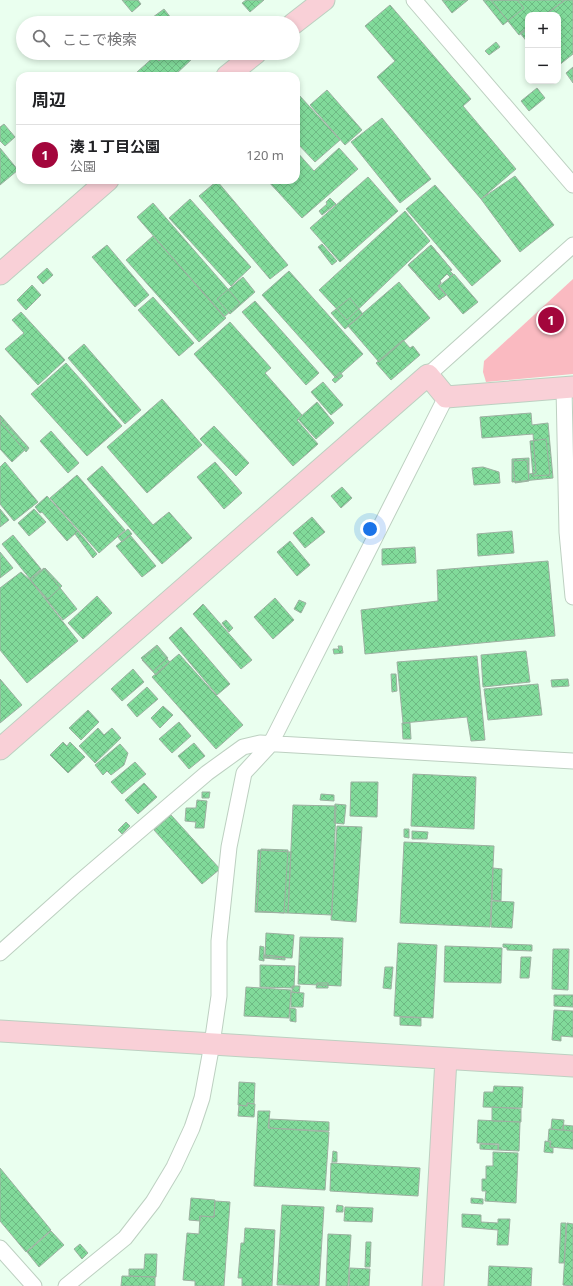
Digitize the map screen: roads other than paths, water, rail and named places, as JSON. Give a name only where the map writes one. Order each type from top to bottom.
[{"type":"street","points":[[300,19],[324,0]]},
{"type":"street","points":[[414,0],[573,185]]},
{"type":"street","points":[[232,72],[247,60]]},
{"type":"street","points":[[0,274],[103,184]]},
{"type":"street","points":[[0,749],[428,375],[573,245]]},
{"type":"street","points":[[428,375],[446,396]]},
{"type":"street","points":[[446,396],[568,387],[568,532],[573,597]]},
{"type":"street","points":[[66,1286],[125,1238],[153,1202],[174,1167],[192,1128],[202,1098],[212,1044],[219,996],[219,941],[229,847],[244,773],[270,745],[446,396]]},
{"type":"street","points":[[0,953],[140,830],[243,746],[260,743],[270,745],[573,762]]},
{"type":"street","points":[[0,1031],[573,1066]]},
{"type":"street","points":[[433,1286],[446,1059]]},
{"type":"street","points":[[0,1248],[34,1286]]},
{"type":"place","name":"湊１丁目公園","points":[[551,320]]}]
